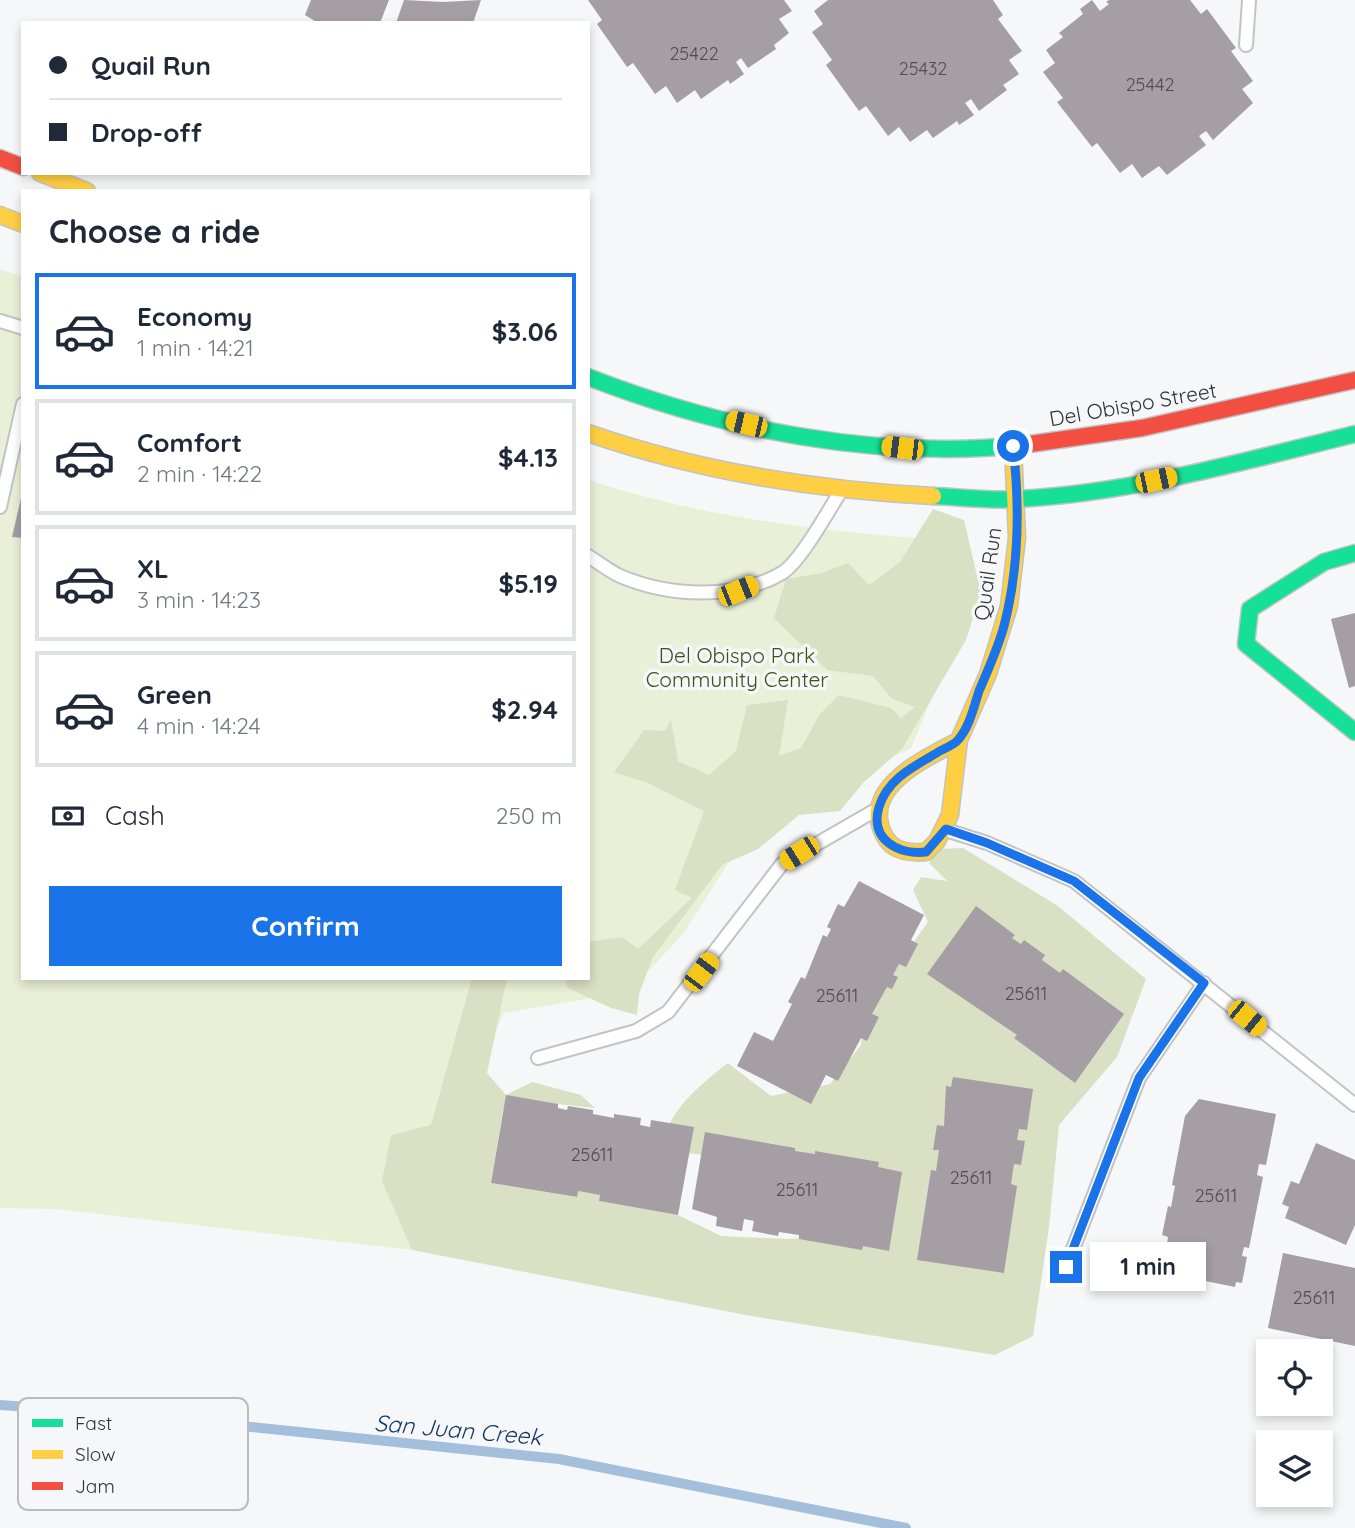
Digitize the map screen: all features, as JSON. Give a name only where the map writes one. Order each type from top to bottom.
[{"type":"main road","points":[[0,158],[21,166]]},
{"type":"main road","points":[[45,175],[82,189]]},
{"type":"main road","points":[[0,215],[21,223]]},
{"type":"main road","name":"Del Obispo Street","points":[[590,378],[667,407],[820,438],[902,448],[1013,446],[1095,436],[1355,380]]},
{"type":"main road","points":[[590,434],[696,466],[841,491],[874,495],[1019,499],[1156,480],[1355,434]]},
{"type":"main road","name":"Quail Run","points":[[946,829],[953,804],[958,741],[969,720],[1003,628],[1013,582],[1019,499],[1013,446]]},
{"type":"main road","points":[[1355,553],[1324,562],[1250,609],[1246,644],[1355,732]]},
{"type":"main road","points":[[946,829],[926,852],[910,854],[890,846],[878,828],[878,810],[886,790],[900,775],[958,741]]},
{"type":"lane","points":[[1246,45],[1249,0]]},
{"type":"lane","points":[[0,321],[21,327]]},
{"type":"lane","points":[[0,508],[21,413]]},
{"type":"lane","points":[[590,557],[620,576],[679,592],[738,591],[784,572],[815,533],[841,491]]},
{"type":"lane","points":[[538,1058],[636,1031],[667,1012],[782,864],[878,810]]},
{"type":"lane","points":[[946,829],[987,843],[1074,881],[1355,1105]]},
{"type":"lane","points":[[1066,1267],[1139,1078],[1204,983]]},
{"type":"green space","name":"Del Obispo Park Community Center","points":[[0,269],[21,276],[21,980],[590,980],[590,481],[674,504],[762,521],[940,540],[939,681],[911,748],[766,820],[728,863],[684,933],[639,981],[610,995],[503,1013],[412,1250],[56,1209],[0,1208]]},
{"type":"green space","points":[[933,509],[964,520],[981,593],[966,640],[902,749],[863,783],[840,811],[799,815],[758,849],[722,865],[653,957],[639,994],[637,1015],[611,1008],[568,988],[566,980],[590,980],[590,942],[622,937],[638,949],[692,898],[675,890],[704,811],[648,783],[614,772],[644,730],[665,731],[671,719],[678,761],[709,775],[736,751],[747,705],[788,700],[779,756],[801,748],[820,714],[839,695],[891,708],[901,718],[915,707],[892,699],[873,676],[827,670],[774,618],[786,579],[822,573],[848,563],[869,585],[900,562]]},
{"type":"green space","points":[[963,848],[1058,906],[1146,979],[1117,1057],[1059,1125],[1049,1227],[1033,1336],[995,1355],[751,1316],[412,1250],[382,1181],[391,1135],[431,1125],[471,980],[507,980],[487,1073],[506,1095],[532,1082],[581,1095],[595,1108],[510,1099],[503,1110],[491,1183],[576,1197],[578,1191],[600,1195],[599,1201],[678,1215],[721,1236],[787,1239],[875,1235],[735,1159],[664,1150],[665,1137],[669,1125],[685,1101],[728,1063],[771,1096],[830,1084],[861,1045],[864,1011],[928,922],[913,890],[921,877],[947,881],[929,863],[938,849]]},
{"type":"building","points":[[311,0],[389,0],[381,21],[315,21],[305,15]]},
{"type":"building","points":[[404,0],[481,0],[474,21],[397,21]]},
{"type":"building","points":[[588,0],[784,0],[792,11],[779,19],[789,33],[774,45],[776,49],[748,68],[741,58],[736,62],[744,74],[730,84],[728,80],[701,99],[695,90],[677,103],[666,86],[655,94],[633,63],[627,67],[597,24],[602,20]]},
{"type":"building","points":[[828,0],[993,0],[1003,15],[998,19],[1022,51],[1009,60],[1019,74],[1003,85],[1007,90],[979,111],[971,99],[965,103],[974,115],[959,125],[957,121],[933,138],[927,130],[910,142],[899,127],[888,136],[866,106],[859,111],[826,65],[832,60],[812,32],[823,24],[814,11]]},
{"type":"building","points":[[1092,0],[1100,11],[1109,4],[1106,2],[1109,0],[1190,0],[1201,14],[1207,9],[1236,48],[1231,51],[1253,81],[1242,89],[1253,103],[1213,140],[1206,131],[1199,136],[1206,145],[1167,175],[1159,166],[1142,178],[1132,164],[1120,173],[1097,143],[1092,147],[1057,102],[1063,98],[1043,72],[1055,63],[1046,50],[1063,37],[1059,33],[1083,14],[1080,9]]},
{"type":"building","points":[[21,498],[21,538],[12,537]]},
{"type":"building","points":[[1355,613],[1355,686],[1349,688],[1331,619]]},
{"type":"building","points":[[859,881],[924,915],[911,940],[918,944],[906,967],[899,964],[893,975],[898,977],[892,989],[887,987],[872,1014],[879,1017],[867,1041],[861,1038],[838,1081],[826,1075],[811,1104],[737,1066],[754,1032],[773,1041],[792,1004],[788,1002],[801,977],[805,979],[823,935],[827,937],[831,929],[827,927],[838,904],[844,907]]},
{"type":"building","points":[[976,906],[1015,935],[1012,938],[1021,944],[1024,940],[1045,955],[1042,960],[1060,973],[1063,969],[1124,1014],[1075,1083],[1014,1038],[1017,1035],[927,974]]},
{"type":"building","points":[[953,1077],[1033,1089],[1027,1130],[1019,1129],[1017,1140],[1025,1141],[1021,1165],[1014,1164],[1011,1184],[1017,1186],[1004,1273],[917,1260],[931,1170],[936,1171],[939,1150],[933,1150],[937,1125],[944,1126],[946,1086],[951,1087]]},
{"type":"building","points":[[506,1095],[558,1104],[558,1108],[567,1110],[568,1106],[593,1110],[593,1114],[614,1118],[614,1114],[641,1118],[640,1125],[650,1127],[651,1120],[694,1127],[678,1215],[599,1201],[600,1195],[578,1191],[577,1197],[491,1183]]},
{"type":"building","points":[[1199,1099],[1276,1114],[1266,1165],[1259,1164],[1257,1175],[1263,1177],[1249,1248],[1244,1247],[1242,1256],[1247,1257],[1242,1283],[1236,1282],[1235,1287],[1161,1272],[1163,1260],[1158,1259],[1161,1243],[1167,1244],[1168,1237],[1162,1235],[1168,1206],[1171,1207],[1175,1186],[1172,1185],[1185,1116]]},
{"type":"building","points":[[705,1132],[795,1148],[795,1151],[815,1154],[815,1151],[879,1162],[878,1167],[902,1172],[889,1251],[863,1246],[862,1250],[799,1239],[799,1235],[779,1232],[778,1236],[752,1231],[754,1221],[744,1219],[742,1231],[716,1226],[717,1217],[692,1209]]},
{"type":"building","points":[[1316,1143],[1355,1160],[1355,1225],[1346,1245],[1285,1218],[1289,1207],[1282,1204],[1291,1181],[1299,1184]]},
{"type":"building","points":[[1283,1253],[1355,1268],[1355,1346],[1333,1341],[1333,1339],[1268,1328]]},
{"type":"waterway","name":"San Juan Creek","points":[[0,1405],[18,1406]]},
{"type":"waterway","name":"San Juan Creek","points":[[248,1427],[559,1459],[906,1528]]},
{"type":"traffic: fast","points":[[590,378],[693,412],[801,436],[912,448],[968,449],[1023,445]]},
{"type":"traffic: fast","points":[[933,496],[1007,499],[1103,490],[1230,465],[1355,434]]},
{"type":"traffic: fast","points":[[1355,553],[1324,562],[1250,609],[1246,644],[1355,732]]},
{"type":"traffic: slow","points":[[45,175],[82,189]]},
{"type":"traffic: slow","points":[[0,215],[21,223]]},
{"type":"traffic: slow","points":[[590,434],[672,458],[758,477],[845,489],[933,496]]},
{"type":"traffic: slow","points":[[958,741],[914,766],[888,789],[881,803],[879,818],[884,835],[892,845],[908,852],[926,852],[937,841],[950,815],[959,740],[988,674],[1009,606],[1017,538],[1013,446]]},
{"type":"traffic: jam","points":[[0,158],[21,166]]},
{"type":"traffic: jam","points":[[1023,445],[1142,428],[1355,380]]},
{"type":"route","points":[[1013,446],[1019,499],[1013,582],[1003,628],[969,720],[958,741],[900,775],[886,790],[878,810],[878,828],[890,846],[910,854],[926,852],[946,829],[987,843],[1074,881],[1204,983],[1139,1078],[1066,1267]]}]
